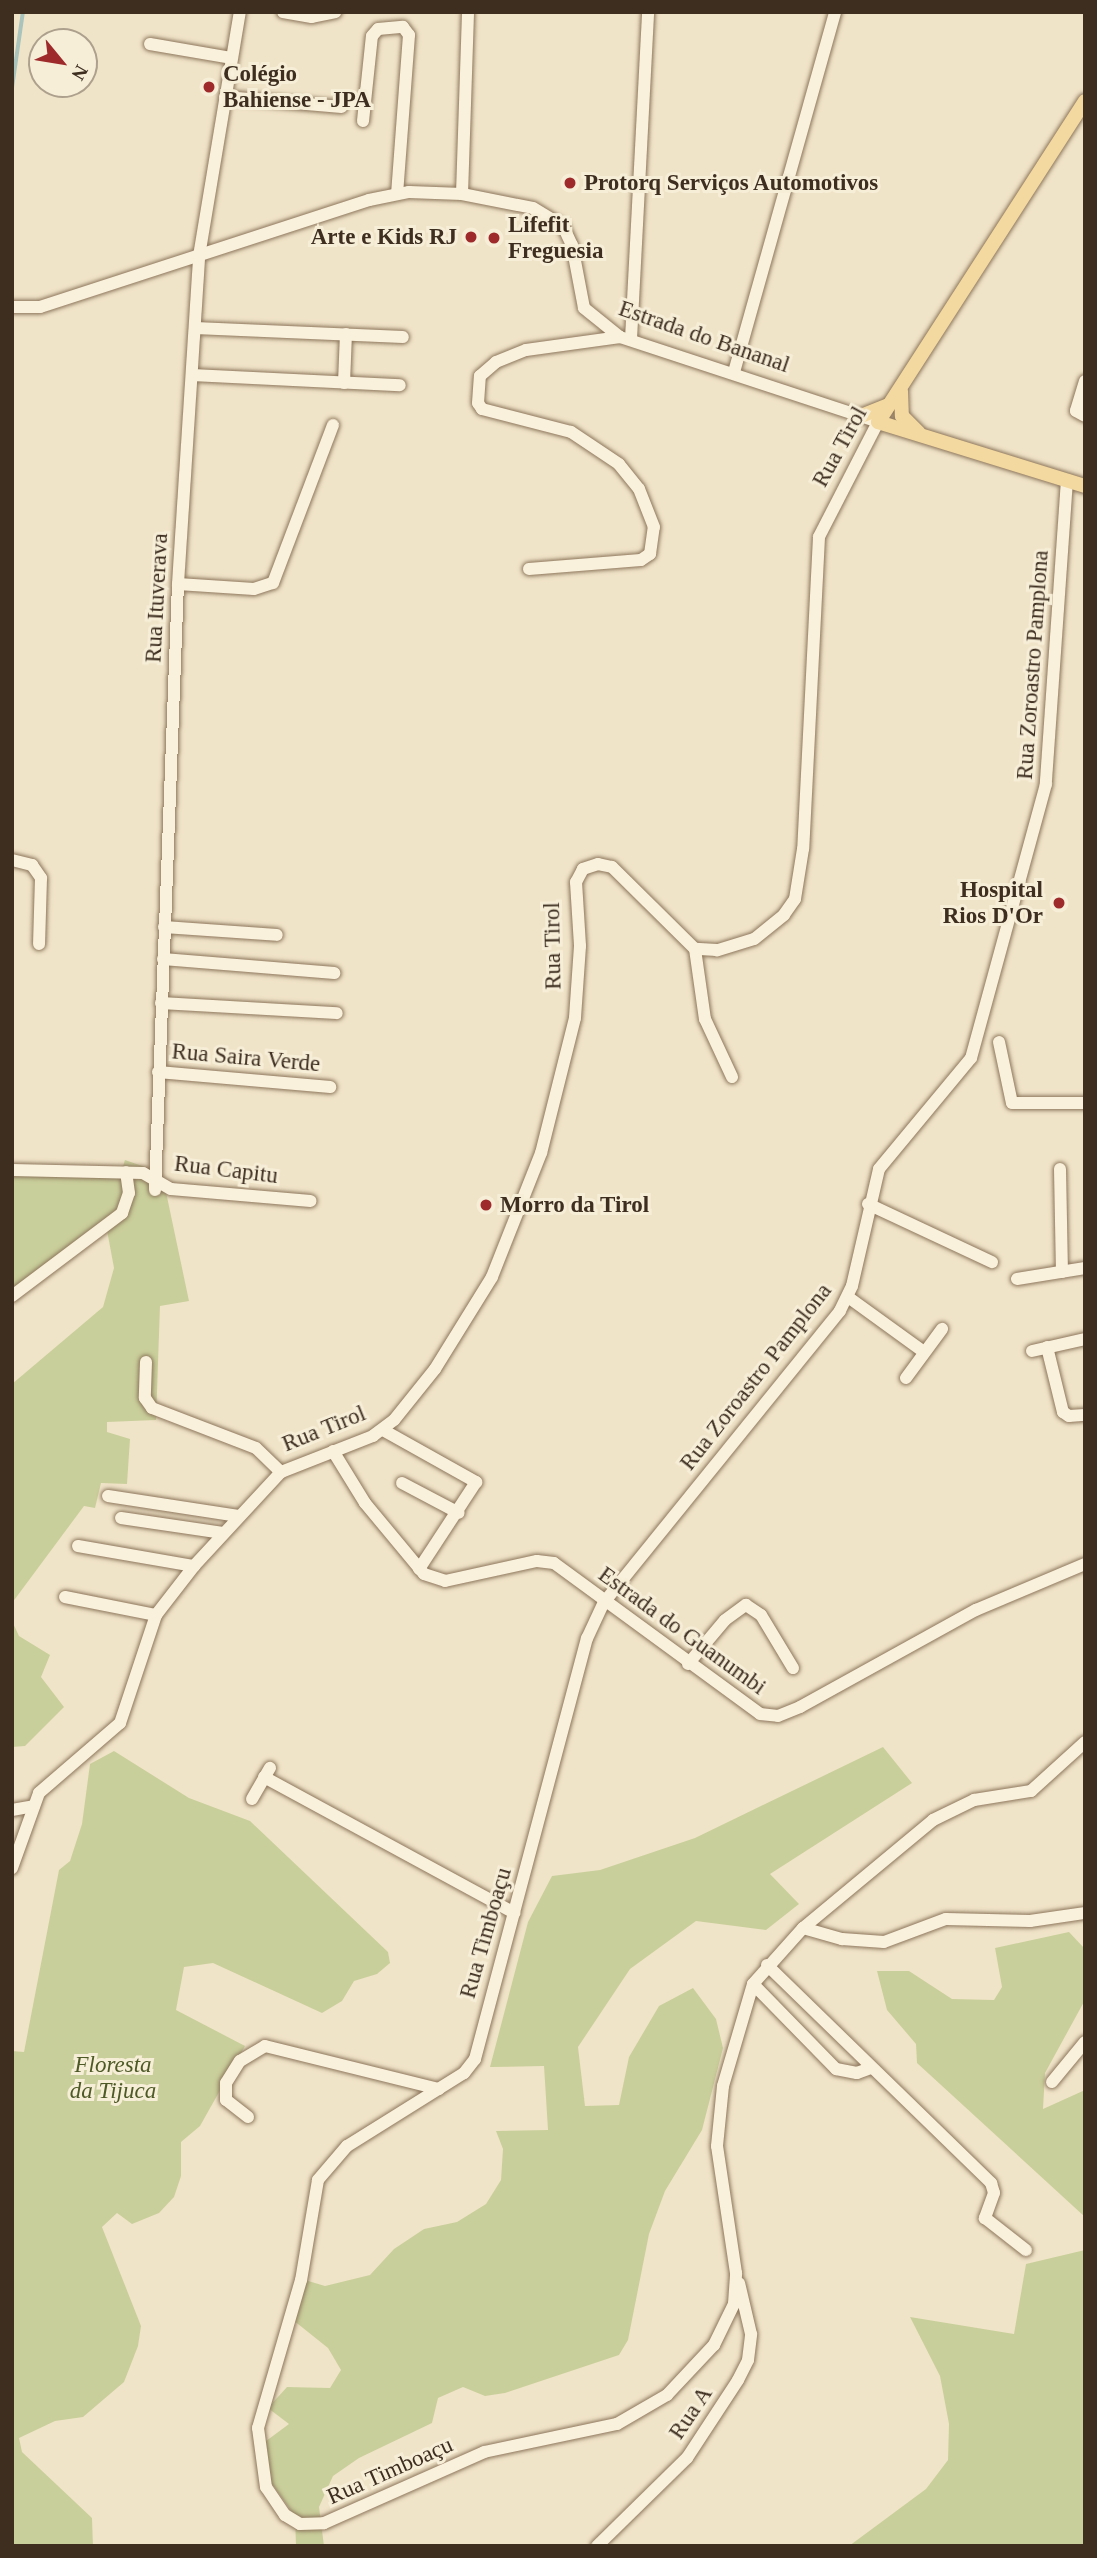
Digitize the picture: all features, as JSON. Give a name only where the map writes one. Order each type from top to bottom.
[{"type":"main road","name":"Rua Tirol","points":[[878,422],[1085,101]]},
{"type":"main road","points":[[902,387],[902,416],[923,436]]},
{"type":"main road","points":[[862,416],[890,404]]},
{"type":"main road","name":"Estrada do Bananal","points":[[878,422],[1085,486]]},
{"type":"street","name":"Rua Ituverava","points":[[155,1185],[178,584],[199,256],[240,12]]},
{"type":"street","points":[[283,12],[312,17],[335,12]]},
{"type":"street","points":[[462,194],[468,12]]},
{"type":"street","points":[[529,569],[641,560],[650,554],[654,527],[639,489],[604,452],[571,432],[482,409],[478,403],[480,376],[496,362],[526,350],[626,338],[648,12]]},
{"type":"street","points":[[734,372],[835,12]]},
{"type":"street","points":[[363,121],[372,36],[378,29],[403,27],[409,35],[397,193]]},
{"type":"street","points":[[150,44],[231,58]]},
{"type":"street","points":[[225,97],[342,107]]},
{"type":"street","name":"Estrada do Bananal","points":[[12,307],[40,307],[397,193],[462,194],[533,208],[563,226],[572,245],[584,309],[626,338],[878,422]]},
{"type":"street","points":[[195,328],[403,337]]},
{"type":"street","points":[[344,383],[346,334]]},
{"type":"street","points":[[192,375],[400,385]]},
{"type":"street","points":[[1085,381],[1076,411],[1085,416]]},
{"type":"street","name":"Rua Tirol","points":[[12,1867],[34,1807],[48,1783],[120,1723],[156,1615],[194,1566],[281,1472],[383,1430],[435,1369],[467,1320],[520,1213],[541,1153],[575,1018],[580,976],[575,894],[579,876],[591,865],[612,867],[695,949],[717,950],[754,939],[784,915],[795,899],[803,849],[819,537],[878,422]]},
{"type":"street","points":[[178,584],[254,589],[273,583],[333,425]]},
{"type":"street","name":"Rua Zoroastro Pamplona","points":[[604,1602],[848,1297],[868,1204],[879,1170],[971,1058],[1046,784],[1066,480]]},
{"type":"street","points":[[12,860],[32,865],[41,878],[39,943]]},
{"type":"street","points":[[164,927],[276,935]]},
{"type":"street","points":[[695,949],[705,1019],[732,1077]]},
{"type":"street","points":[[163,959],[334,973]]},
{"type":"street","points":[[161,1003],[337,1013]]},
{"type":"street","points":[[999,1042],[1012,1103],[1085,1103]]},
{"type":"street","name":"Rua Saira Verde","points":[[158,1072],[330,1087]]},
{"type":"street","points":[[1060,1169],[1062,1272]]},
{"type":"street","name":"Rua Capitu","points":[[12,1170],[143,1173],[155,1185],[171,1189],[310,1201]]},
{"type":"street","points":[[12,1296],[122,1213],[129,1193],[126,1172]]},
{"type":"street","points":[[868,1204],[992,1262]]},
{"type":"street","points":[[1017,1279],[1085,1268]]},
{"type":"street","points":[[848,1297],[924,1352]]},
{"type":"street","points":[[906,1378],[942,1329]]},
{"type":"street","points":[[1032,1351],[1085,1339]]},
{"type":"street","points":[[1047,1348],[1063,1412],[1069,1416],[1085,1415]]},
{"type":"street","points":[[146,1362],[145,1398],[152,1408],[256,1448],[281,1472]]},
{"type":"street","points":[[332,1451],[365,1503],[419,1569],[459,1513],[476,1482],[383,1430]]},
{"type":"street","points":[[402,1483],[459,1513]]},
{"type":"street","points":[[108,1496],[238,1516]]},
{"type":"street","points":[[121,1518],[223,1533]]},
{"type":"street","points":[[78,1546],[194,1566]]},
{"type":"street","name":"Estrada do Guanumbi","points":[[419,1569],[445,1581],[547,1562],[760,1714],[778,1716],[976,1610],[1085,1564]]},
{"type":"street","points":[[65,1597],[156,1615]]},
{"type":"street","name":"Rua Timboaçu","points":[[604,1602],[587,1638],[475,2059],[439,2089],[347,2146],[325,2168],[312,2198],[301,2280],[258,2428],[266,2487],[285,2515],[300,2524],[340,2518],[484,2452],[585,2433],[640,2412],[667,2395],[714,2345],[734,2304],[736,2273],[717,2146],[723,2086],[753,1984],[767,1965],[803,1928],[933,1820],[974,1800],[1031,1791],[1085,1742]]},
{"type":"street","points":[[688,1664],[737,1608],[746,1605],[761,1615],[793,1668]]},
{"type":"street","points":[[252,1799],[267,1773],[514,1913]]},
{"type":"street","points":[[12,1810],[34,1807]]},
{"type":"street","points":[[803,1928],[842,1939],[884,1942],[946,1919],[1030,1922],[1085,1913]]},
{"type":"street","points":[[767,1965],[991,2183],[994,2193],[985,2218],[1026,2250]]},
{"type":"street","points":[[753,1984],[836,2068],[857,2073],[871,2068]]},
{"type":"street","points":[[1052,2081],[1085,2042]]},
{"type":"street","points":[[248,2117],[226,2100],[226,2083],[240,2061],[265,2046],[439,2089]]},
{"type":"street","name":"Rua A","points":[[597,2546],[687,2458],[738,2380],[748,2360],[751,2334],[736,2273]]},
{"type":"green space","points":[[125,1160],[162,1173],[189,1301],[160,1306],[156,1420],[107,1422],[107,1432],[130,1439],[127,1484],[101,1483],[95,1508],[84,1506],[12,1603],[12,1384],[103,1307],[114,1268],[106,1225],[12,1289],[12,1175],[119,1178]]},
{"type":"green space","points":[[12,1621],[19,1636],[50,1655],[41,1677],[64,1707],[25,1746],[12,1747]]},
{"type":"green space","points":[[883,1747],[912,1783],[770,1874],[799,1904],[766,1930],[696,1921],[630,1969],[578,2047],[585,2106],[619,2105],[629,2057],[659,2006],[693,1988],[716,2019],[723,2048],[702,2130],[665,2191],[649,2234],[628,2340],[619,2355],[505,2393],[485,2396],[463,2387],[438,2398],[432,2423],[359,2458],[333,2476],[319,2507],[324,2546],[296,2546],[295,2516],[260,2467],[258,2447],[289,2424],[268,2408],[287,2387],[330,2388],[341,2370],[328,2348],[293,2320],[305,2280],[325,2286],[370,2275],[394,2249],[424,2229],[457,2222],[486,2204],[501,2180],[503,2149],[496,2131],[548,2130],[544,2066],[490,2067],[528,1922],[552,1876],[600,1870],[695,1838]]},
{"type":"green space","name":"Floresta da Tijuca","points":[[114,1751],[189,1798],[250,1821],[388,1952],[390,1963],[377,1974],[354,1981],[342,2001],[322,2013],[213,1963],[184,1967],[176,2010],[245,2046],[200,2126],[181,2142],[181,2176],[174,2197],[159,2213],[132,2224],[117,2213],[102,2227],[141,2326],[138,2346],[124,2382],[83,2417],[55,2421],[19,2438],[22,2452],[92,2518],[93,2546],[12,2546],[12,2051],[24,2052],[59,1870],[70,1861],[82,1824],[90,1764]]},
{"type":"green space","points":[[1069,1932],[1085,1949],[1085,2000],[1045,2073],[1043,2109],[1085,2090],[1085,2217],[917,2063],[916,2044],[887,2010],[877,1971],[909,1971],[952,1999],[994,2000],[1002,1987],[995,1948]]},
{"type":"green space","points":[[1085,2250],[1085,2546],[849,2546],[926,2489],[948,2460],[949,2424],[940,2376],[910,2317],[1014,2334],[1026,2264]]},
{"type":"waterway","points":[[12,88],[23,12]]},
{"type":"place","name":"Colégio Bahiense - JPA","points":[[209,87]]},
{"type":"place","name":"Protorq Serviços Automotivos","points":[[570,183]]},
{"type":"place","name":"Arte e Kids RJ","points":[[471,237]]},
{"type":"place","name":"Lifefit Freguesia","points":[[494,238]]},
{"type":"place","name":"Hospital Rios D'Or","points":[[1059,903]]},
{"type":"place","name":"Morro da Tirol","points":[[486,1205]]}]
